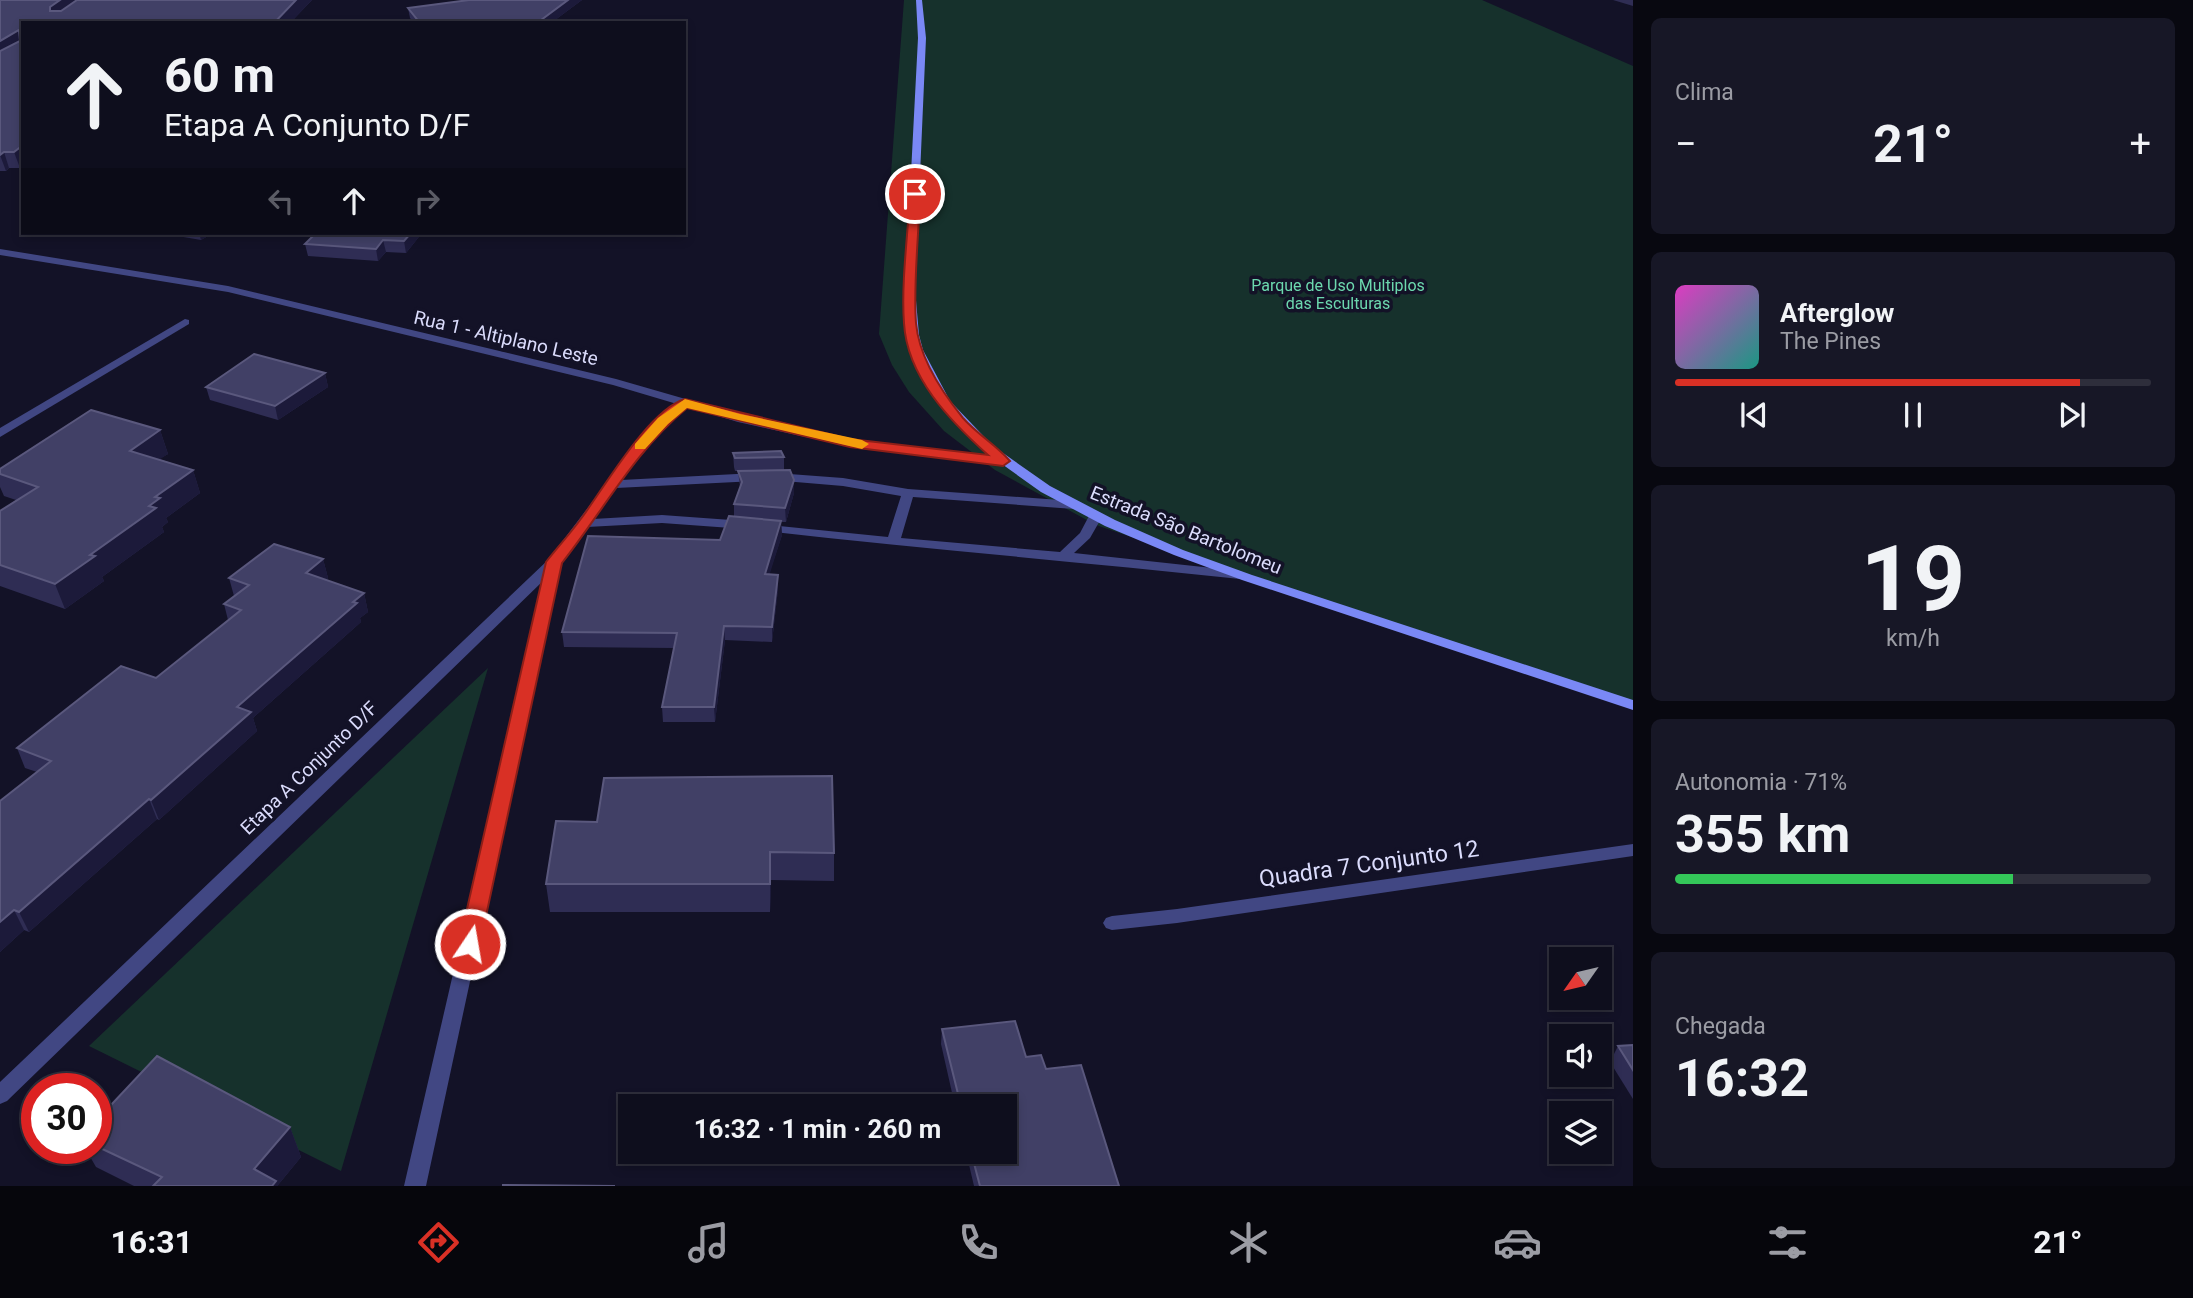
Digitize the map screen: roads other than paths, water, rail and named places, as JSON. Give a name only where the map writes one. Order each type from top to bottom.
[{"type":"street","name":"Estrada São Bartolomeu","points":[[919,0],[922,38],[910,324],[927,375],[961,424],[1003,461],[1095,517],[1240,575],[1633,705]]},
{"type":"street","name":"Rua 1 - Altiplano Leste","points":[[0,252],[228,289],[616,382],[685,403],[850,443],[1003,461]]},
{"type":"street","points":[[0,433],[185,321]]},
{"type":"street","name":"Etapa A Conjunto D/F","points":[[0,1095],[554,562],[614,484],[631,456],[663,421],[685,403]]},
{"type":"street","points":[[614,484],[773,476],[843,482],[908,493],[1074,505]]},
{"type":"street","points":[[893,541],[908,493]]},
{"type":"street","points":[[1063,556],[1085,535],[1095,517]]},
{"type":"street","points":[[585,523],[662,519],[772,527],[1240,575]]},
{"type":"street","points":[[415,1186],[554,562]]},
{"type":"street","name":"Quadra 7 Conjunto 12","points":[[1112,923],[1633,850]]},
{"type":"park label","name":"Parque de Uso Multiplos das Esculturas","points":[[1338,294]]}]
